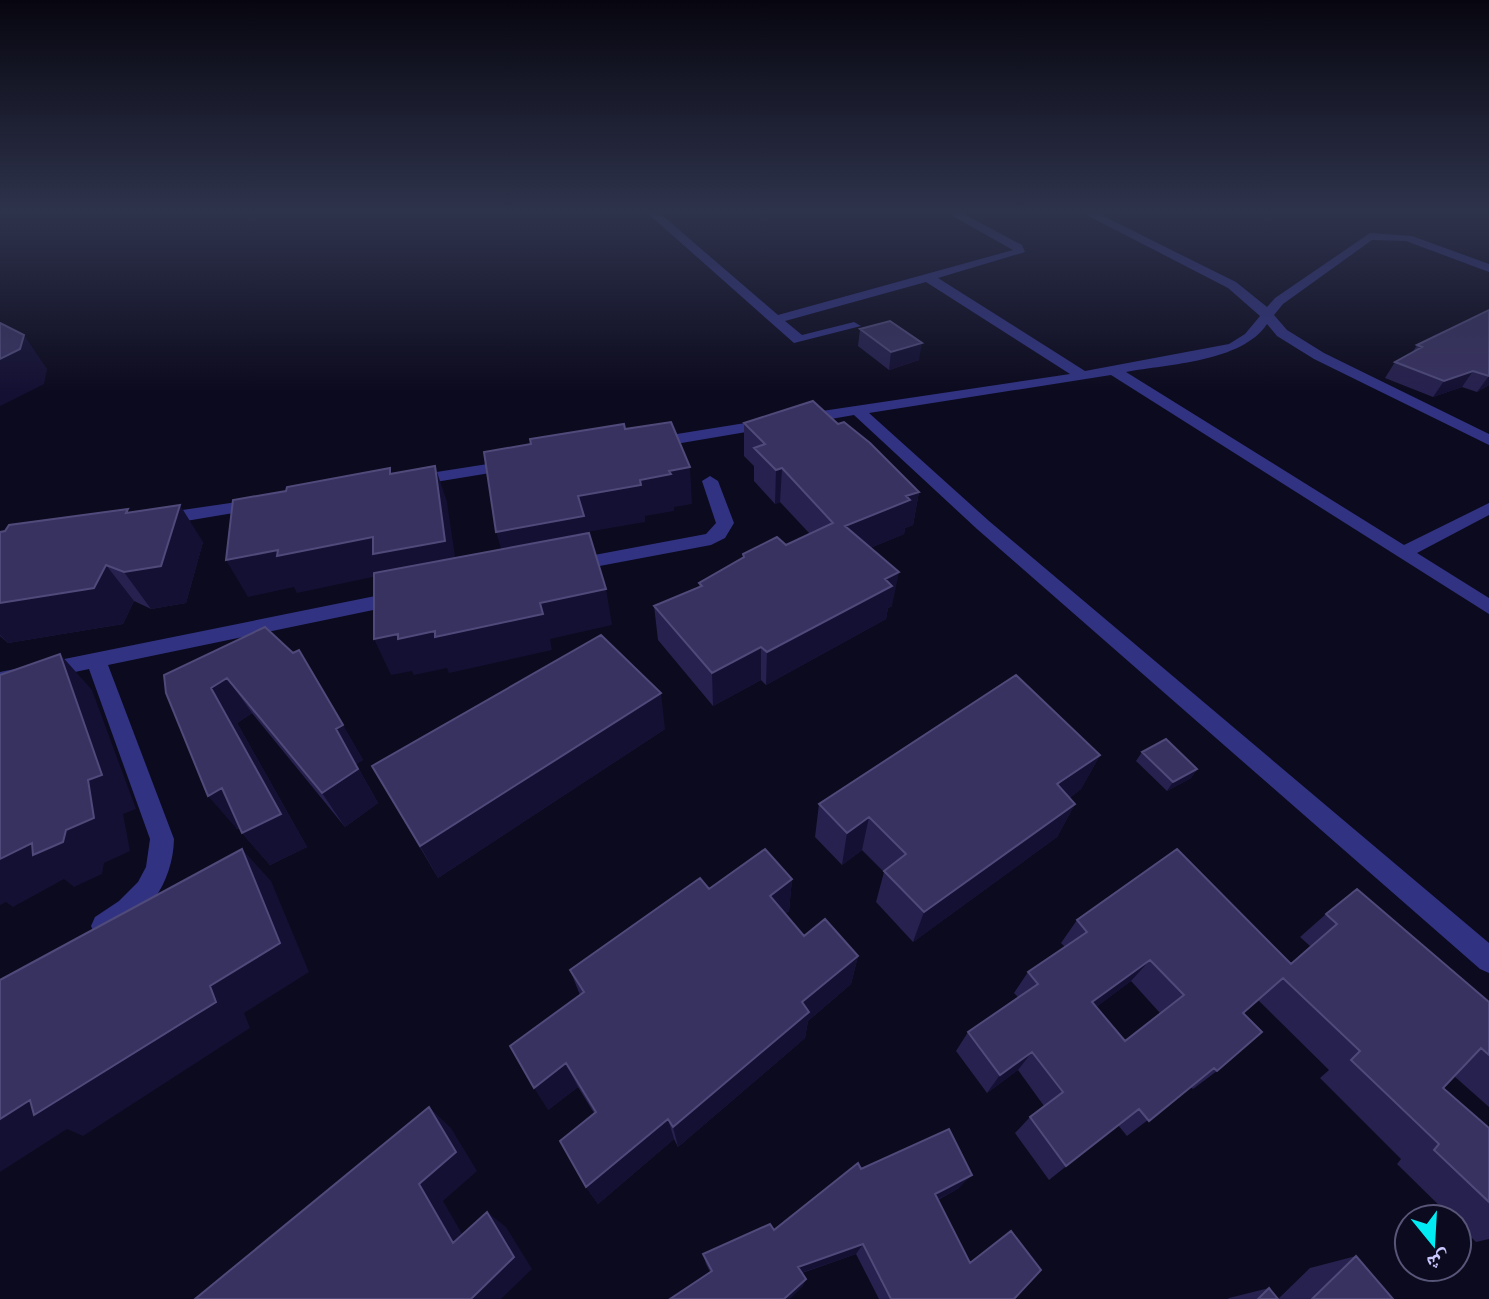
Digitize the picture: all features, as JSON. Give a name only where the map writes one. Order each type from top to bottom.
[{"type":"street","points":[[718,271],[799,340],[854,326]]},
{"type":"street","points":[[775,320],[953,271]]},
{"type":"street","points":[[1203,271],[1232,285],[1266,314],[1282,333],[1319,356],[1489,440]]},
{"type":"street","points":[[630,447],[1083,376],[1233,347],[1254,337],[1266,314],[1324,271]]},
{"type":"street","points":[[929,278],[1083,376]]},
{"type":"street","points":[[1113,370],[1489,607]]},
{"type":"street","points":[[857,410],[983,525],[1489,960]]},
{"type":"street","points":[[394,483],[536,461]]},
{"type":"street","points":[[559,568],[711,539],[719,534],[725,523],[710,481]]},
{"type":"street","points":[[142,522],[268,503]]},
{"type":"street","points":[[1403,553],[1486,513]]},
{"type":"street","points":[[0,680],[424,593]]},
{"type":"street","points":[[81,939],[133,907],[150,888],[163,855],[162,839],[96,661]]},
{"type":"building","points":[[1489,310],[1489,376],[1473,371],[1444,381],[1395,362],[1422,347],[1417,345]]},
{"type":"building","points":[[890,321],[922,343],[891,352],[860,329]]},
{"type":"building","points":[[0,323],[24,335],[20,349],[0,359]]},
{"type":"building","points":[[813,401],[838,424],[844,422],[870,443],[919,492],[906,496],[910,500],[845,526],[899,572],[885,579],[892,586],[767,652],[761,647],[712,673],[654,606],[702,586],[699,583],[744,557],[743,554],[777,537],[786,545],[833,523],[782,468],[776,470],[754,448],[765,444],[744,423]]},
{"type":"building","points":[[671,422],[690,467],[640,480],[641,485],[578,496],[584,516],[496,532],[484,452],[531,444],[530,439],[624,424],[625,429]]},
{"type":"building","points":[[435,466],[445,541],[373,554],[373,537],[277,556],[278,550],[226,560],[233,500],[390,468],[390,474]]},
{"type":"building","points":[[180,505],[161,566],[124,572],[106,565],[94,588],[0,603],[0,532],[9,525]]},
{"type":"building","points":[[589,533],[606,589],[540,603],[543,614],[435,637],[435,631],[398,639],[398,634],[374,639],[374,573]]},
{"type":"building","points":[[265,627],[293,653],[299,650],[343,725],[336,729],[358,769],[322,793],[227,678],[211,688],[281,814],[242,833],[222,788],[208,796],[166,693],[164,675]]},
{"type":"building","points":[[601,635],[661,693],[420,846],[372,766]]},
{"type":"building","points":[[60,654],[102,775],[88,780],[94,818],[66,830],[63,842],[33,855],[32,843],[0,859],[0,675]]},
{"type":"building","points":[[1016,675],[1100,755],[1057,784],[1075,804],[924,912],[884,871],[906,854],[869,817],[847,833],[819,804]]},
{"type":"building","points":[[1166,739],[1197,769],[1173,782],[1142,752]]},
{"type":"building","points":[[242,849],[280,943],[210,986],[216,1002],[34,1115],[30,1100],[0,1119],[0,980]]},
{"type":"building","points":[[765,849],[792,879],[770,896],[804,936],[825,919],[858,956],[802,1002],[809,1012],[673,1127],[668,1119],[586,1187],[560,1141],[596,1112],[566,1063],[534,1088],[510,1046],[584,992],[570,970],[700,878],[709,889]]},
{"type":"building","points":[[1177,849],[1291,964],[1337,924],[1326,914],[1357,889],[1489,1002],[1489,1055],[1481,1048],[1443,1088],[1489,1128],[1489,1202],[1434,1150],[1439,1144],[1351,1060],[1360,1051],[1283,978],[1243,1013],[1262,1032],[1217,1071],[1214,1068],[1149,1121],[1139,1109],[1066,1166],[1030,1117],[1063,1092],[1032,1052],[1000,1075],[968,1032],[1038,984],[1028,972],[1087,932],[1077,920]],"holes":[[[1150,960],[1184,995],[1125,1041],[1092,1002]]]},
{"type":"building","points":[[429,1107],[456,1152],[419,1184],[453,1243],[487,1212],[514,1257],[471,1299],[195,1299]]},
{"type":"building","points":[[949,1129],[972,1175],[935,1194],[970,1263],[1011,1231],[1041,1270],[1014,1299],[891,1299],[863,1244],[798,1267],[806,1279],[784,1299],[670,1299],[712,1271],[703,1254],[770,1224],[774,1230],[858,1163],[861,1169]]},
{"type":"building","points":[[1356,1256],[1393,1299],[1312,1299]]},
{"type":"building","points":[[1269,1288],[1278,1299],[1258,1299]]}]
